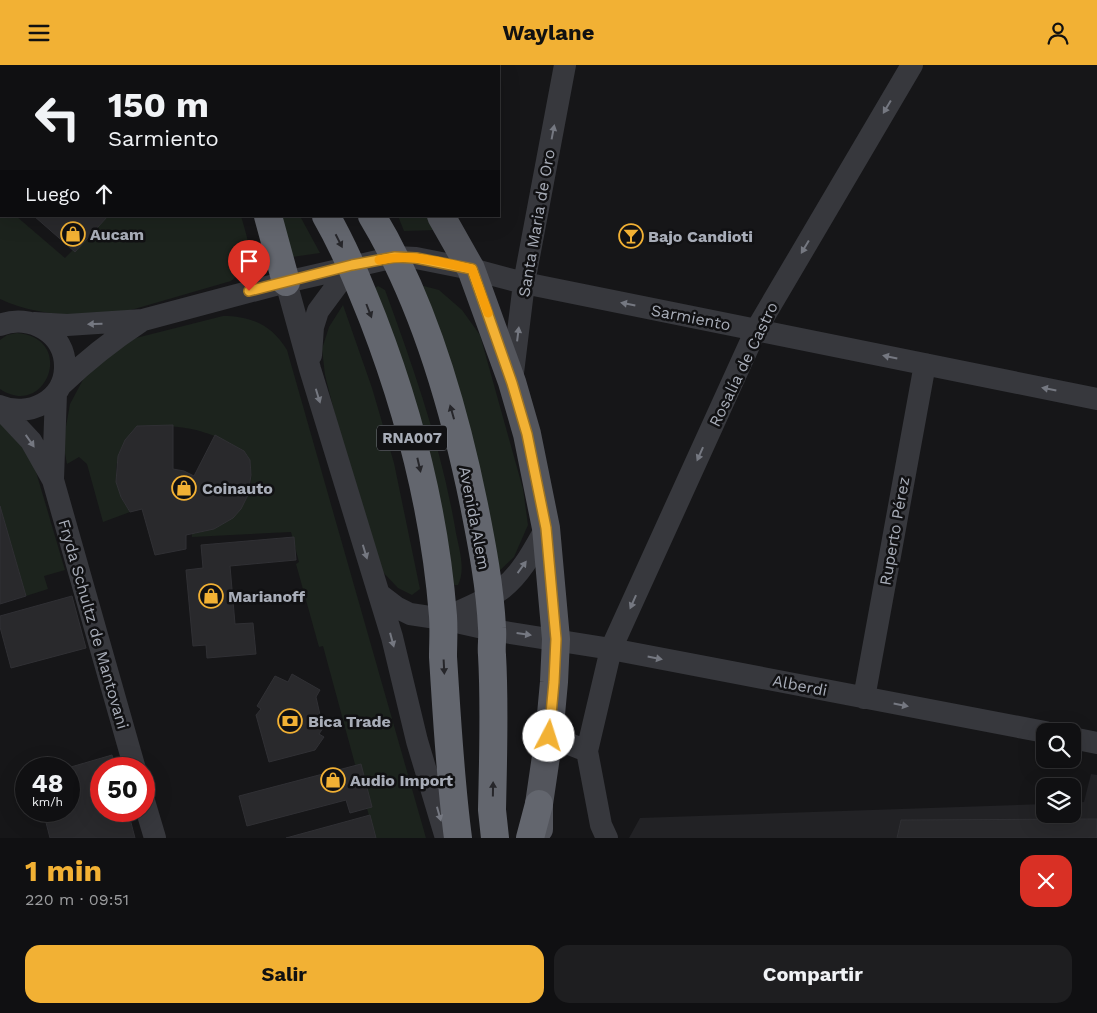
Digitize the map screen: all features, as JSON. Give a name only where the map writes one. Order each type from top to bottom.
[{"type":"highway","points":[[268,217],[286,282]]},
{"type":"highway","name":"RNA007","points":[[327,217],[352,265],[388,358],[415,450],[428,507],[444,619],[443,646],[449,755],[458,838]]},
{"type":"highway","name":"Avenida Alem","points":[[373,217],[395,257],[416,306],[452,413],[480,535],[492,630],[492,810],[495,838]]},
{"type":"highway","points":[[530,838],[539,803]]},
{"type":"main road","points":[[442,217],[472,269],[512,383],[527,434],[546,528],[556,639],[549,736],[539,803],[539,838]]},
{"type":"street","name":"Santa Maria de Oro","points":[[512,383],[524,283],[566,65]]},
{"type":"street","name":"Rosalía de Castro","points":[[587,751],[611,649],[756,330],[912,65]]},
{"type":"street","name":"Sarmiento","points":[[143,320],[352,265],[395,257],[416,258],[472,269],[524,283],[1097,399]]},
{"type":"street","points":[[310,369],[313,327],[318,311],[352,265]]},
{"type":"street","points":[[286,282],[310,369],[392,637],[418,741],[446,838]]},
{"type":"street","points":[[0,309],[18,323],[67,325],[143,320]]},
{"type":"street","points":[[0,407],[18,411],[29,410],[48,401],[83,363],[109,342],[143,320]]},
{"type":"street","name":"Fryda Schultz de Mantovani","points":[[18,323],[50,331],[59,343],[64,355],[65,367],[58,389],[53,480]]},
{"type":"street","name":"Ruperto Pérez","points":[[864,697],[925,364]]},
{"type":"street","name":"Fryda Schultz de Mantovani","points":[[0,407],[31,441],[53,480],[132,757]]},
{"type":"street","points":[[444,619],[504,588],[519,572],[546,528]]},
{"type":"street","name":"Alberdi","points":[[379,593],[396,607],[410,614],[444,619],[492,630],[611,649],[1036,731]]},
{"type":"street","points":[[549,736],[587,751],[600,825],[607,838]]},
{"type":"street","points":[[1081,740],[1097,743]]},
{"type":"street","points":[[150,822],[155,838]]},
{"type":"shaded area","points":[[0,217],[17,217],[65,258],[106,217],[241,217],[248,244],[248,259],[239,274],[231,281],[131,310],[98,314],[48,313],[31,310],[0,299]]},
{"type":"shaded area","points":[[281,217],[301,217],[320,253],[292,257]]},
{"type":"shaded area","points":[[398,217],[428,217],[436,230],[404,231]]},
{"type":"shaded area","points":[[416,284],[439,290],[462,310],[480,335],[523,489],[528,525],[514,557],[493,577]]},
{"type":"shaded area","points":[[378,286],[385,290],[417,379],[435,440],[460,552],[462,566],[458,585],[452,585],[372,290]]},
{"type":"shaded area","points":[[343,305],[372,388],[394,463],[420,589],[412,595],[398,588],[379,568],[359,510],[325,375],[322,349],[329,327]]},
{"type":"shaded area","points":[[223,316],[252,320],[268,328],[287,350],[426,838],[375,838],[323,646],[319,647],[296,564],[299,562],[291,532],[192,537],[192,534],[226,522],[242,506],[248,496],[251,484],[250,463],[245,453],[218,437],[195,430],[174,426],[137,426],[122,448],[116,468],[119,489],[130,512],[103,522],[87,464],[79,457],[67,464],[63,443],[70,404],[86,374],[97,362],[136,338]]},
{"type":"shaded area","points":[[17,333],[35,338],[46,348],[50,361],[48,375],[41,386],[30,394],[16,396],[0,389],[0,340],[7,335]]},
{"type":"shaded area","points":[[0,420],[17,435],[34,465],[65,570],[44,576],[48,589],[26,596],[0,506]]},
{"type":"shaded area","points":[[1091,774],[1097,775],[1097,838],[629,838],[640,818],[1036,804],[1036,823],[1081,823],[1081,802],[1084,802]]},
{"type":"building","name":"Aucam","points":[[35,217],[107,217],[75,252]]},
{"type":"building","name":"Coinauto","points":[[173,425],[173,469],[184,471],[194,476],[215,435],[244,451],[250,460],[251,475],[248,495],[241,509],[233,518],[214,529],[186,535],[186,549],[155,555],[142,509],[130,512],[121,497],[116,482],[118,456],[125,440],[137,426]]},
{"type":"building","points":[[0,506],[26,596],[0,604]]},
{"type":"building","name":"Marianoff","points":[[294,537],[296,560],[230,566],[235,624],[253,623],[256,654],[207,658],[206,645],[193,646],[186,570],[203,568],[201,545]]},
{"type":"building","points":[[72,596],[86,648],[11,668],[0,627],[0,616]]},
{"type":"building","name":"Bica Trade","points":[[292,674],[320,690],[316,697],[323,728],[319,734],[324,737],[315,750],[269,762],[256,715],[261,709],[257,706],[275,676],[288,682]]},
{"type":"building","points":[[90,761],[90,822],[131,822],[135,838],[50,838],[46,822],[80,822],[80,764]]},
{"type":"building","name":"Audio Import","points":[[361,764],[372,807],[350,813],[346,800],[247,826],[239,796]]},
{"type":"building","points":[[370,815],[376,838],[286,838]]},
{"type":"building","points":[[1036,819],[1036,823],[1081,823],[1081,819],[1097,819],[1097,838],[897,838],[901,820]]},
{"type":"slow traffic","points":[[379,260],[395,257],[416,258],[472,269],[488,313]]},
{"type":"place","name":"Aucam","points":[[73,234]]},
{"type":"place","name":"Bajo Candioti","points":[[631,236]]},
{"type":"place","name":"Coinauto","points":[[184,488]]},
{"type":"place","name":"Marianoff","points":[[211,596]]},
{"type":"place","name":"Bica Trade","points":[[290,721]]},
{"type":"place","name":"Audio Import","points":[[333,780]]},
{"type":"route","points":[[249,291],[352,265],[395,257],[416,258],[472,269],[512,383],[527,434],[546,528],[556,639],[549,736]]}]
